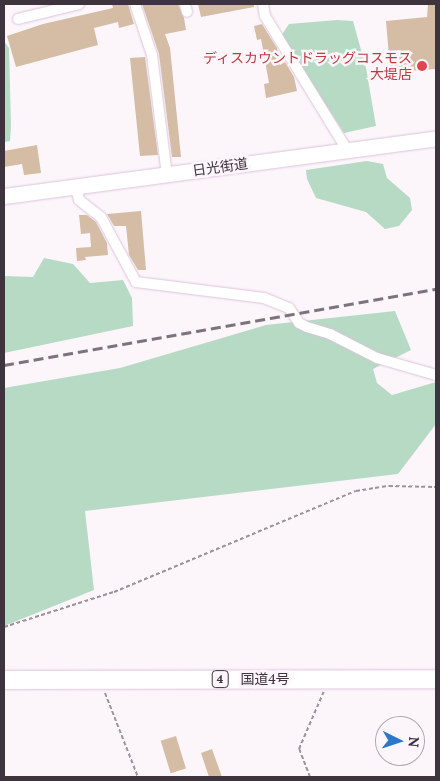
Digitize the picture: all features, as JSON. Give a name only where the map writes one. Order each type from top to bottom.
[{"type":"highway","name":"国道4号","points":[[4,680],[436,679]]},
{"type":"main road","name":"日光街道","points":[[4,196],[436,138]]},
{"type":"street","points":[[18,19],[78,4]]},
{"type":"street","points":[[135,4],[152,56],[167,175]]},
{"type":"street","points":[[262,4],[265,16],[347,150]]},
{"type":"street","points":[[76,187],[79,200],[101,217],[136,282],[264,298],[289,308],[299,323],[307,328],[330,334],[377,358],[436,375]]},
{"type":"path","points":[[4,627],[123,588],[356,491],[389,486],[436,487]]},
{"type":"path","points":[[310,777],[299,749],[326,679]]},
{"type":"path","points":[[100,680],[138,777]]},
{"type":"green space","points":[[337,20],[353,21],[366,68],[376,126],[344,133],[281,36],[289,24]]},
{"type":"green space","points":[[4,41],[9,48],[11,126],[10,141],[4,142]]},
{"type":"green space","points":[[367,161],[383,164],[387,178],[410,198],[412,210],[399,226],[385,229],[366,212],[316,198],[307,179],[306,170]]},
{"type":"green space","points":[[44,258],[73,264],[90,283],[123,280],[132,298],[133,326],[4,353],[4,276],[33,277]]},
{"type":"green space","points":[[395,311],[411,350],[373,369],[377,383],[392,395],[436,382],[436,424],[398,474],[85,511],[94,590],[4,626],[4,388],[120,368],[266,325]]},
{"type":"building","points":[[112,4],[128,4],[134,24],[119,28],[118,22],[94,28],[98,45],[16,67],[7,36],[43,24],[113,8]]},
{"type":"building","points":[[142,4],[178,4],[184,18],[186,30],[165,34],[170,48],[181,157],[172,157],[159,54]]},
{"type":"building","points":[[198,4],[254,4],[254,7],[201,17]]},
{"type":"building","points":[[428,4],[436,4],[436,69],[408,71],[409,78],[391,80],[386,21],[427,17]]},
{"type":"building","points":[[262,24],[277,48],[280,65],[285,62],[294,77],[297,91],[266,98],[264,84],[269,83],[261,39],[257,40],[254,26]]},
{"type":"building","points":[[145,57],[158,155],[140,156],[130,58]]},
{"type":"building","points":[[37,145],[41,173],[24,175],[22,164],[4,167],[4,151]]},
{"type":"building","points":[[141,211],[146,270],[138,270],[129,255],[126,226],[114,226],[107,214]]},
{"type":"building","points":[[79,215],[87,215],[96,222],[107,243],[108,255],[85,257],[86,260],[77,261],[76,248],[91,247],[90,233],[81,234]]},
{"type":"building","points":[[176,736],[186,769],[171,773],[161,741]]},
{"type":"building","points":[[212,749],[222,777],[209,777],[201,753]]},
{"type":"railway","points":[[4,365],[436,289]]},
{"type":"place","name":"ディスカウントドラッグコスモス 大堤店","points":[[422,66]]}]
